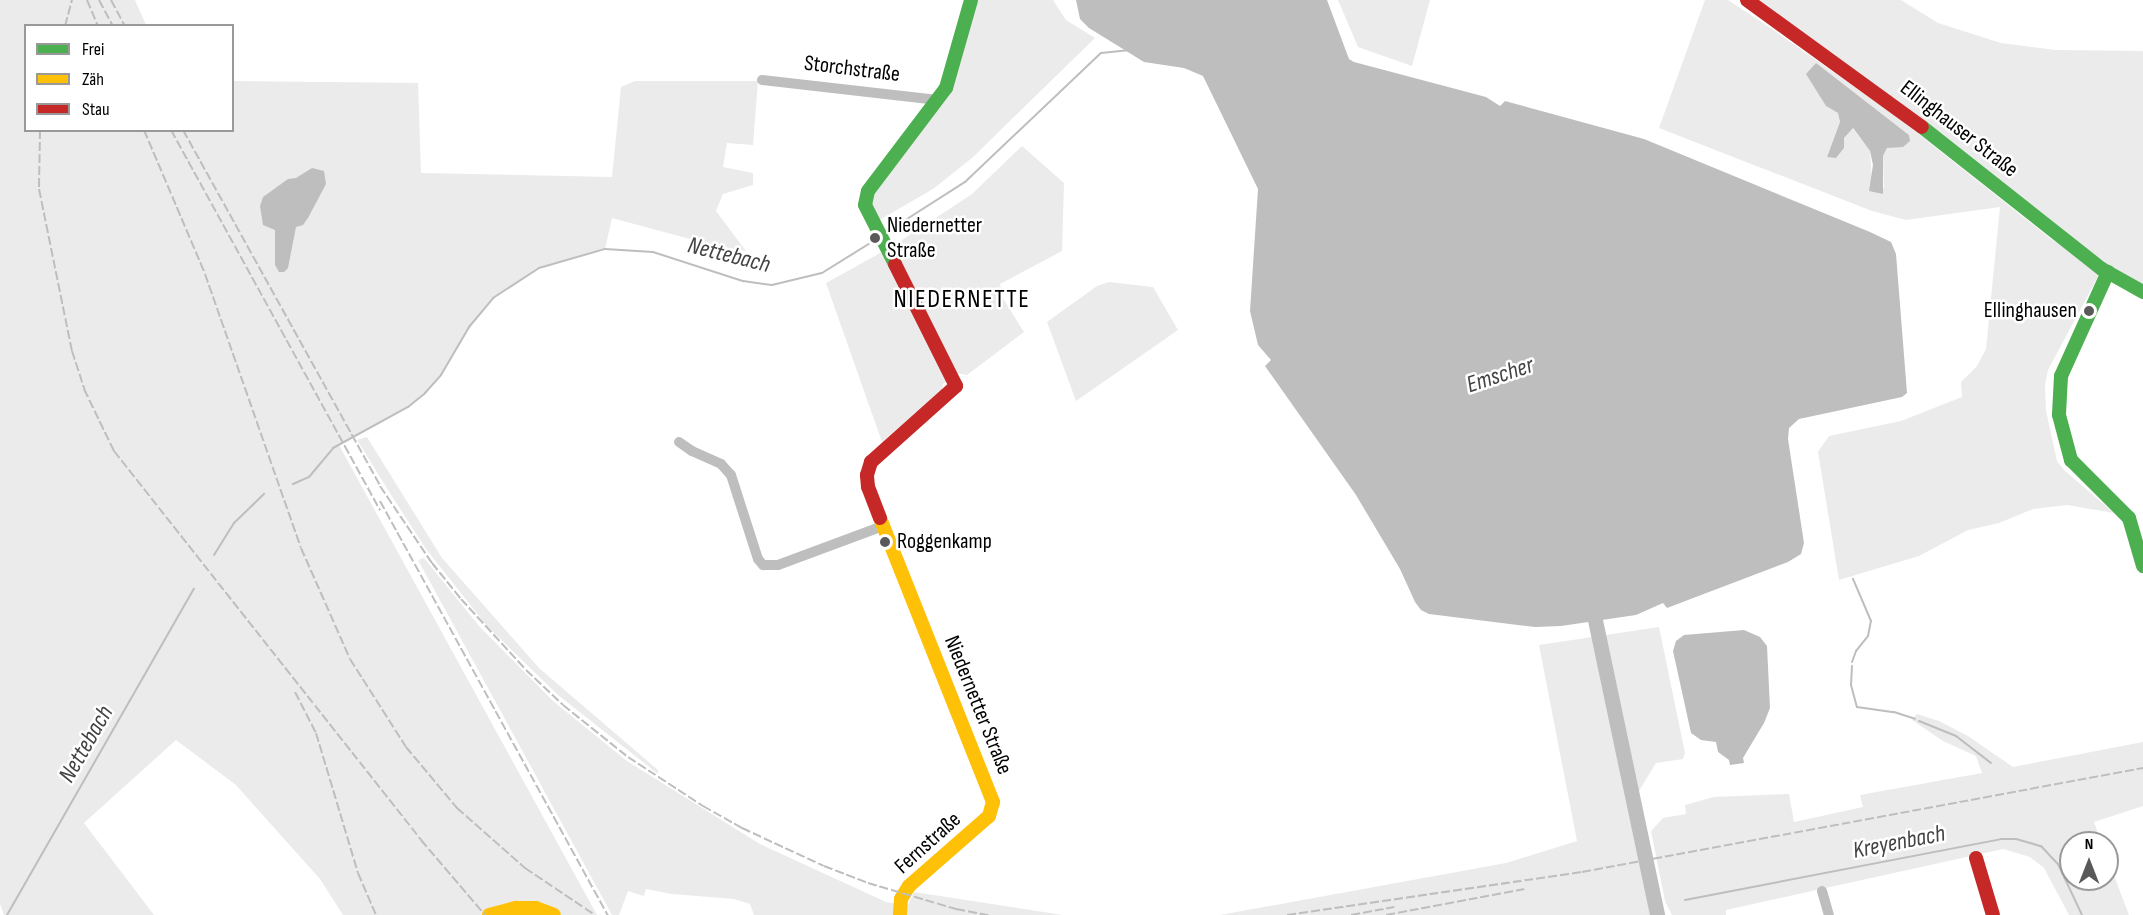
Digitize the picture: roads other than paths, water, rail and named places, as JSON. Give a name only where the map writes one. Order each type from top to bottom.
[{"type":"street","name":"Niedernetter Straße","points":[[971,0],[950,79],[938,100],[868,191],[865,205],[874,228],[956,386],[871,462],[867,475],[868,487],[988,784],[993,806]]},
{"type":"street","name":"Ellinghauser Straße","points":[[1747,0],[1899,108],[2108,272],[2143,292]]},
{"type":"street","name":"Storchstraße","points":[[762,80],[938,100]]},
{"type":"street","points":[[2108,272],[2061,376],[2060,415],[2066,449],[2071,460],[2129,518],[2143,566]]},
{"type":"street","points":[[680,442],[721,464],[731,475],[758,559],[763,565],[778,565],[883,526]]},
{"type":"street","name":"Fernstraße","points":[[900,915],[901,899],[909,886],[980,825],[993,806]]},
{"type":"street","points":[[1976,858],[1993,915]]},
{"type":"street","points":[[1822,891],[1829,915]]},
{"type":"street","points":[[489,915],[522,908],[536,908],[554,915]]},
{"type":"water","points":[[1076,0],[1327,0],[1349,59],[1354,62],[1486,97],[1500,106],[1505,101],[1644,139],[1870,232],[1891,242],[1896,254],[1907,393],[1902,397],[1799,419],[1789,428],[1788,439],[1804,543],[1801,554],[1788,562],[1667,608],[1663,603],[1636,615],[1561,626],[1535,627],[1429,614],[1421,610],[1415,602],[1400,569],[1356,495],[1265,366],[1271,360],[1258,345],[1250,311],[1258,189],[1203,76],[1184,68],[1144,62],[1089,28],[1080,19]]},
{"type":"water","points":[[1816,63],[1909,135],[1910,141],[1903,147],[1887,148],[1883,156],[1883,194],[1869,191],[1873,165],[1870,151],[1853,128],[1844,138],[1844,148],[1836,158],[1827,157],[1840,122],[1838,113],[1826,106],[1806,74]]},
{"type":"water","points":[[312,168],[324,171],[326,184],[308,218],[303,225],[296,227],[288,268],[284,272],[279,272],[275,265],[275,230],[263,225],[260,206],[263,197],[288,179],[296,178]]},
{"type":"water","points":[[1744,630],[1760,637],[1767,646],[1770,708],[1764,723],[1743,758],[1744,763],[1730,765],[1729,760],[1718,752],[1716,742],[1701,740],[1691,733],[1673,651],[1676,641],[1684,635]]},
{"type":"waterway","name":"Nettebach","points":[[885,233],[965,182],[1101,53],[1128,50]]},
{"type":"waterway","name":"Nettebach","points":[[293,484],[309,477],[333,448],[408,407],[425,393],[441,375],[469,327],[493,298],[539,268],[605,249],[653,252],[743,281],[772,285],[822,273],[875,240]]},
{"type":"waterway","name":"Nettebach","points":[[214,555],[234,523],[264,494]]},
{"type":"waterway","points":[[1852,662],[1856,651],[1868,636],[1871,621],[1853,579]]},
{"type":"waterway","name":"Nettebach","points":[[7,915],[194,589]]},
{"type":"waterway","name":"Emscher","points":[[1591,601],[1657,915]]},
{"type":"waterway","points":[[1852,666],[1851,685],[1857,707],[1894,712],[1915,719]]},
{"type":"waterway","points":[[1919,721],[1956,736],[1991,763]]},
{"type":"waterway","name":"Kreyenbach","points":[[1685,900],[2001,839],[2016,839],[2041,846],[2058,864],[2082,915]]},
{"type":"railway","points":[[66,24],[72,0]]},
{"type":"railway","points":[[87,0],[97,24]]},
{"type":"railway","points":[[99,0],[112,24]]},
{"type":"railway","points":[[111,0],[124,24]]},
{"type":"railway","points":[[40,132],[39,189],[72,351],[84,389],[114,451],[421,840],[485,915]]},
{"type":"railway","points":[[145,132],[205,274],[301,548],[350,659],[406,747],[457,808],[525,868],[595,915]]},
{"type":"railway","points":[[172,132],[380,510]]},
{"type":"railway","points":[[184,132],[380,486],[432,563],[461,599],[526,670],[563,705],[628,757],[703,806],[742,828],[824,866],[868,883],[956,909],[988,915]]},
{"type":"railway","points":[[380,501],[608,915]]},
{"type":"railway","points":[[295,692],[316,733],[358,873],[376,915]]},
{"type":"railway","points":[[1287,915],[1582,872],[2143,768]]},
{"type":"railway","points":[[1386,915],[1525,889]]},
{"type":"railway","points":[[1351,915],[1394,907]]},
{"type":"place","name":"Niedernetter Straße","points":[[875,238]]},
{"type":"place","name":"Ellinghausen","points":[[2089,311]]},
{"type":"place","name":"Roggenkamp","points":[[885,542]]},
{"type":"district","name":"NIEDERNETTE","points":[[962,300]]}]
